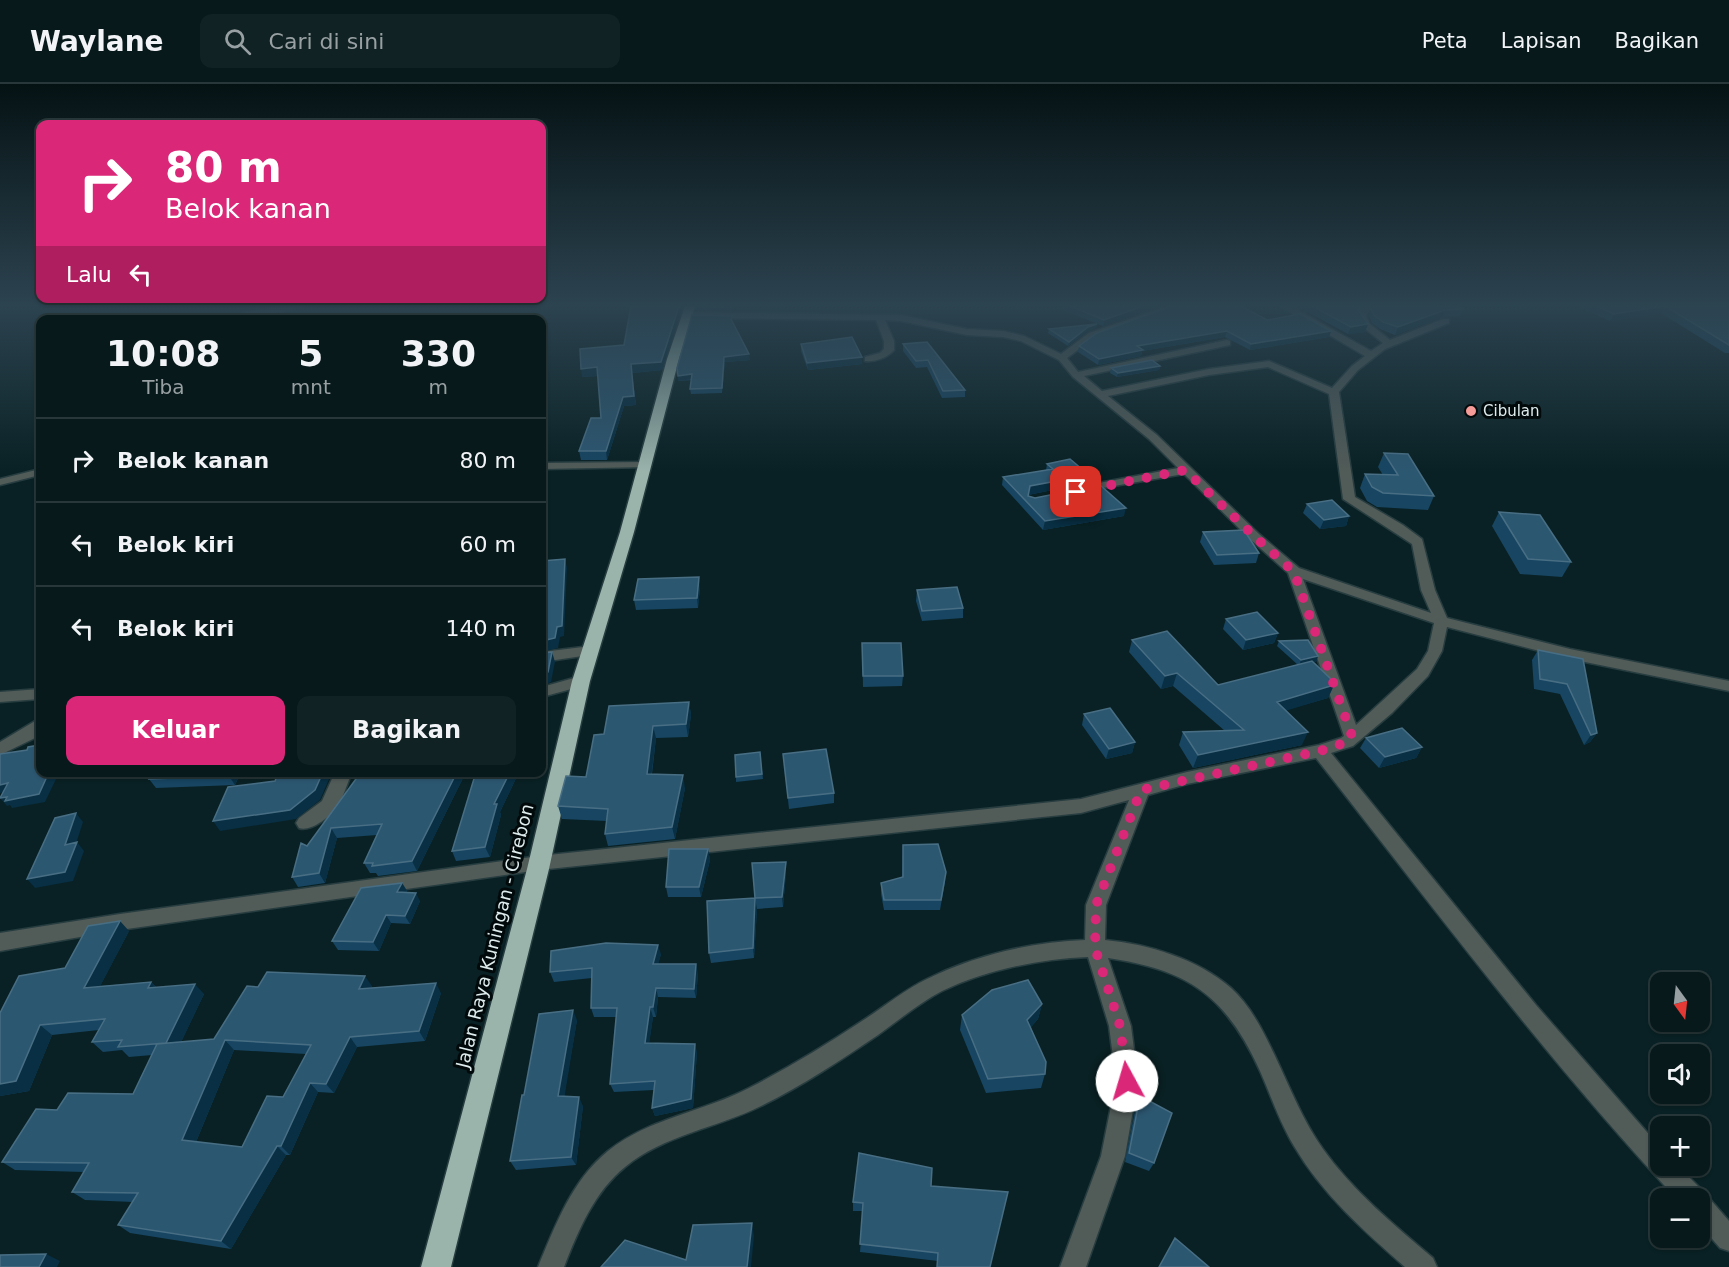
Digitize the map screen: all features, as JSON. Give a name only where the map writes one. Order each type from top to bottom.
[{"type":"highway","name":"Jalan Raya Kuningan - Cirebon","points":[[436,1267],[539,863],[580,685],[627,532],[674,361]]},
{"type":"street","points":[[1065,361],[1076,375],[1152,437],[1294,572],[1441,621],[1590,659],[1729,686]]},
{"type":"street","points":[[1076,375],[1141,361]]},
{"type":"street","points":[[0,942],[120,922],[539,863],[1081,806],[1141,790],[1320,751],[1347,742],[1386,709],[1423,672],[1435,651],[1441,621],[1428,591],[1418,542],[1399,528],[1349,499],[1334,392],[1354,368],[1363,361]]},
{"type":"street","points":[[1101,394],[1220,370],[1269,364],[1334,392]]},
{"type":"street","points":[[546,466],[645,465]]},
{"type":"street","points":[[1076,492],[1185,470]]},
{"type":"street","points":[[0,482],[36,473]]},
{"type":"street","points":[[1294,572],[1352,736]]},
{"type":"street","points":[[546,657],[591,651]]},
{"type":"street","points":[[546,691],[580,685]]},
{"type":"street","points":[[0,697],[36,694]]},
{"type":"street","points":[[0,749],[29,734],[36,728]]},
{"type":"street","points":[[1320,751],[1578,1070],[1650,1152]]},
{"type":"street","points":[[305,823],[329,805],[342,777]]},
{"type":"street","points":[[1073,1267],[1113,1156],[1127,1081],[1120,1026],[1095,948],[1096,905],[1141,790]]},
{"type":"street","points":[[551,1267],[571,1218],[597,1177],[630,1148],[657,1134],[752,1098],[818,1063],[906,1002],[937,984],[994,963],[1095,948],[1142,955],[1204,979],[1233,1002],[1251,1029],[1288,1116],[1315,1158],[1365,1216],[1424,1267]]},
{"type":"street","points":[[1671,1176],[1683,1188]]},
{"type":"street","points":[[1710,1218],[1729,1239]]},
{"type":"building","points":[[581,361],[661,361],[631,364],[634,396],[623,397],[606,451],[579,451],[591,418],[601,418],[597,367],[581,369]]},
{"type":"building","points":[[679,361],[724,361],[722,388],[690,389],[692,374],[678,376]]},
{"type":"building","points":[[929,361],[942,361],[965,390],[943,391]]},
{"type":"building","points":[[1146,361],[1154,361],[1160,366],[1118,373],[1111,368]]},
{"type":"building","points":[[1384,453],[1408,454],[1434,496],[1383,493],[1372,487],[1365,474],[1398,475]]},
{"type":"building","points":[[1070,459],[1089,475],[1030,486],[1028,496],[1035,498],[1100,485],[1126,508],[1045,521],[1003,477],[1053,469],[1047,464]]},
{"type":"building","points":[[1332,500],[1349,516],[1324,520],[1307,504]]},
{"type":"building","points":[[1499,512],[1540,515],[1571,562],[1528,559]]},
{"type":"building","points":[[1244,530],[1259,553],[1217,555],[1203,532]]},
{"type":"building","points":[[565,559],[562,626],[557,627],[555,638],[546,640],[546,561]]},
{"type":"building","points":[[699,577],[697,598],[634,600],[638,579]]},
{"type":"building","points":[[957,587],[963,608],[922,611],[917,590]]},
{"type":"building","points":[[1257,612],[1278,633],[1246,640],[1226,619]]},
{"type":"building","points":[[1167,631],[1218,685],[1312,661],[1332,680],[1334,685],[1277,702],[1308,732],[1198,755],[1183,732],[1244,730],[1177,673],[1165,676],[1132,640]]},
{"type":"building","points":[[1308,640],[1318,656],[1301,660],[1279,641]]},
{"type":"building","points":[[862,643],[901,643],[903,676],[863,676]]},
{"type":"building","points":[[1538,650],[1583,659],[1597,733],[1591,735],[1567,684],[1540,679]]},
{"type":"building","points":[[552,652],[546,673],[546,653]]},
{"type":"building","points":[[689,702],[686,724],[653,726],[647,774],[683,775],[672,827],[605,834],[608,809],[558,806],[566,776],[586,777],[594,735],[604,734],[609,706]]},
{"type":"building","points":[[1110,708],[1135,742],[1109,749],[1084,714]]},
{"type":"building","points":[[1402,728],[1422,747],[1385,757],[1366,738]]},
{"type":"building","points":[[36,746],[36,777],[47,777],[39,794],[5,801],[7,797],[0,798],[8,783],[0,785],[0,754],[27,750],[28,747]]},
{"type":"building","points":[[826,749],[834,793],[788,798],[783,754]]},
{"type":"building","points":[[760,752],[762,774],[736,777],[735,755]]},
{"type":"building","points":[[150,777],[202,777],[149,779]]},
{"type":"building","points":[[277,777],[321,777],[315,790],[290,810],[213,821],[228,787],[275,781]]},
{"type":"building","points":[[357,777],[454,777],[412,861],[372,866],[373,863],[364,863],[382,824],[331,828],[319,873],[292,877],[301,843],[307,846]]},
{"type":"building","points":[[474,777],[508,777],[494,804],[497,804],[485,847],[452,851]]},
{"type":"building","points":[[76,813],[65,845],[77,842],[65,872],[27,879],[55,818]]},
{"type":"building","points":[[938,844],[946,872],[941,900],[884,900],[881,883],[903,877],[903,845]]},
{"type":"building","points":[[669,849],[708,849],[699,887],[666,887]]},
{"type":"building","points":[[786,862],[782,897],[755,898],[752,863]]},
{"type":"building","points":[[402,883],[397,892],[416,893],[405,916],[386,915],[373,942],[332,941],[361,888]]},
{"type":"building","points":[[755,898],[753,948],[709,953],[707,901]]},
{"type":"building","points":[[120,921],[84,988],[151,982],[148,988],[195,984],[166,1043],[118,1047],[122,1040],[92,1042],[105,1019],[40,1025],[16,1081],[0,1084],[0,1013],[19,976],[65,968],[88,926]]},
{"type":"building","points":[[606,943],[658,945],[653,964],[696,964],[694,989],[656,988],[653,1007],[650,1007],[645,1043],[695,1044],[691,1099],[652,1108],[655,1081],[610,1084],[617,1008],[591,1008],[592,968],[550,972],[551,951]]},
{"type":"building","points":[[267,972],[365,976],[359,989],[436,983],[419,1031],[350,1037],[326,1084],[310,1083],[281,1146],[277,1146],[221,1241],[118,1225],[138,1193],[72,1192],[89,1163],[2,1162],[36,1109],[57,1110],[68,1093],[133,1094],[157,1044],[214,1039],[247,986],[258,987]],"holes":[[[225,1040],[311,1045],[283,1097],[267,1096],[242,1147],[182,1140]]]},
{"type":"building","points":[[1028,980],[1042,1004],[1027,1020],[1046,1062],[1045,1074],[988,1079],[962,1015],[992,990]]},
{"type":"building","points":[[573,1010],[558,1096],[579,1097],[571,1157],[510,1161],[539,1014]]},
{"type":"building","points":[[1140,1096],[1172,1113],[1154,1163],[1129,1153]]},
{"type":"building","points":[[859,1153],[932,1168],[931,1186],[1008,1192],[990,1267],[937,1267],[938,1253],[860,1244],[863,1203],[853,1202]]},
{"type":"building","points":[[752,1223],[747,1267],[601,1267],[625,1240],[686,1260],[693,1225]]},
{"type":"building","points":[[1175,1238],[1209,1267],[1159,1267]]},
{"type":"building","points":[[46,1254],[39,1267],[0,1267],[0,1255]]},
{"type":"place","name":"Cibulan","points":[[1471,411]]},
{"type":"route","points":[[1076,492],[1185,470],[1294,572],[1352,736],[1347,742],[1320,751],[1141,790],[1096,905],[1095,948],[1120,1026],[1127,1081]]}]
